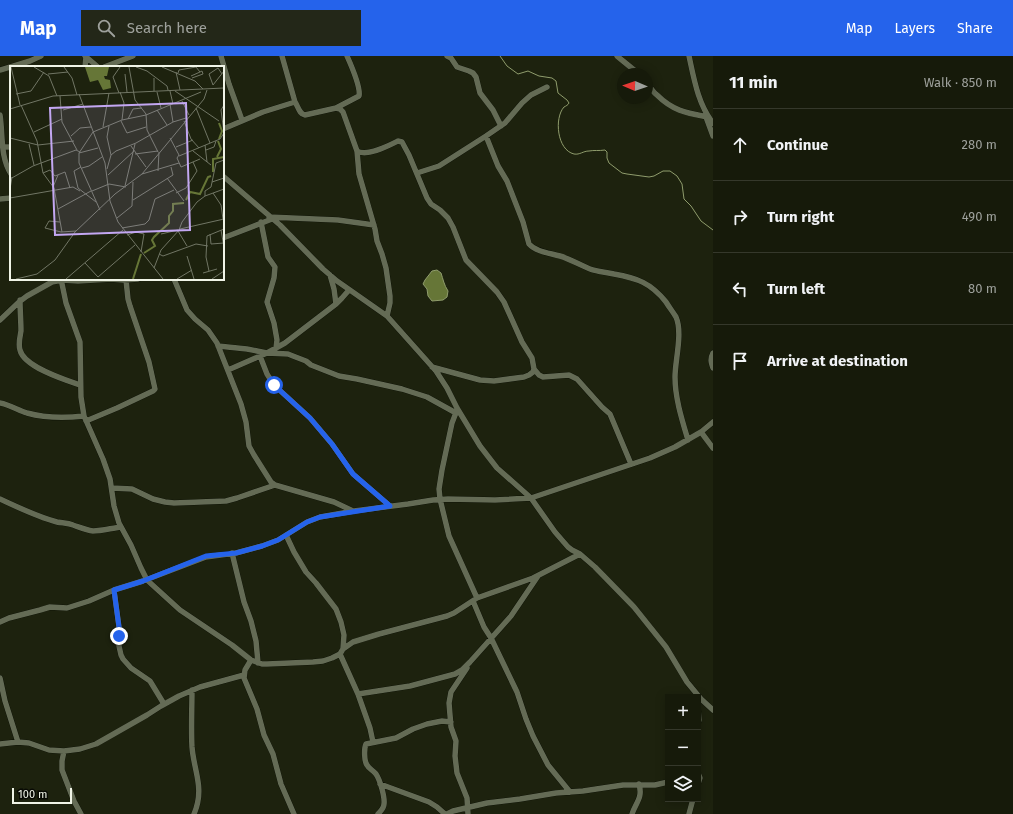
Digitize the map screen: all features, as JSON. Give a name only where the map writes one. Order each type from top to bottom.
[{"type":"street","points":[[13,66],[41,56]]},
{"type":"street","points":[[85,56],[97,66]]},
{"type":"street","points":[[107,66],[133,56]]},
{"type":"street","points":[[221,56],[224,66]]},
{"type":"street","points":[[282,56],[295,102],[298,105],[300,112],[304,115],[336,108],[359,96],[360,90],[347,56]]},
{"type":"street","points":[[448,56],[457,67],[470,70],[476,77],[480,93],[492,110],[500,126]]},
{"type":"street","points":[[617,56],[632,68]]},
{"type":"street","points":[[689,56],[698,94],[713,136]]},
{"type":"street","points":[[224,66],[242,120]]},
{"type":"street","points":[[0,70],[10,67]]},
{"type":"street","points":[[417,174],[439,166],[486,136],[505,123],[531,95],[547,87]]},
{"type":"street","points":[[653,90],[665,102],[682,112],[707,117],[713,123]]},
{"type":"street","points":[[224,129],[263,112],[295,102]]},
{"type":"street","points":[[336,108],[343,112],[357,151],[359,174],[386,268],[390,303],[387,316]]},
{"type":"street","points":[[0,115],[6,165],[10,172]]},
{"type":"street","points":[[486,136],[498,166],[508,182],[523,222],[529,244],[532,247],[542,252],[567,258],[591,269],[636,279],[649,285],[659,294],[670,308],[676,318],[678,327],[679,338],[675,378],[676,390],[688,440]]},
{"type":"street","points":[[357,151],[363,153],[383,149],[398,141],[402,142],[427,198],[431,204],[445,214],[453,227],[466,260],[497,292],[504,302],[522,342],[532,358],[534,369],[543,377],[569,375],[577,379],[610,414],[631,464]]},
{"type":"street","points":[[3,147],[10,147]]},
{"type":"street","points":[[224,177],[270,218],[280,225],[329,274],[349,290],[387,316],[432,368],[447,388],[457,411],[480,446],[497,468],[531,498],[555,532],[568,547],[580,554],[595,567],[634,607],[666,647],[682,676],[701,699],[713,710]]},
{"type":"street","points":[[0,199],[10,198]]},
{"type":"street","points":[[224,238],[270,218],[338,220],[374,225]]},
{"type":"street","points":[[261,222],[268,257],[275,268],[274,278],[267,302],[274,323],[277,340],[276,348]]},
{"type":"street","points":[[329,274],[334,289],[336,304]]},
{"type":"street","points":[[61,280],[66,303],[80,342],[80,385],[85,418],[103,459],[112,488],[114,506],[120,527],[131,545],[147,580],[180,610],[232,645],[251,660],[258,663],[267,664],[314,662],[332,658],[353,642],[447,616],[475,599],[527,581],[580,554]]},
{"type":"street","points":[[0,320],[20,300],[52,282],[61,280],[94,280]]},
{"type":"street","points":[[0,403],[30,413],[58,417],[85,418],[118,408],[153,391],[155,389],[148,357],[128,299],[126,280]]},
{"type":"street","points":[[174,280],[187,310],[208,330],[218,346],[241,404],[246,422],[247,440],[249,446],[271,482],[274,485],[334,502],[354,511]]},
{"type":"street","points":[[228,370],[286,343],[336,304],[349,290]]},
{"type":"street","points":[[20,300],[19,348],[21,354],[35,366],[53,375],[80,385]]},
{"type":"street","points":[[218,346],[248,349],[267,353],[288,354],[339,376],[402,389],[457,411]]},
{"type":"street","points":[[713,353],[711,362],[713,368]]},
{"type":"street","points":[[260,356],[267,374],[274,385],[310,418],[332,444],[353,474],[390,506]]},
{"type":"street","points":[[432,368],[480,380],[494,381],[524,378],[533,372],[534,369]]},
{"type":"street","points":[[457,411],[452,423],[439,489],[449,536],[475,599],[484,628],[491,638],[517,692],[526,719],[536,741],[548,765],[570,792]]},
{"type":"street","points":[[0,622],[45,608],[67,608],[89,601],[114,590],[147,580],[206,556],[246,551],[262,546],[286,536],[307,522],[320,517],[440,499],[495,500],[531,498],[650,458],[688,440],[713,422]]},
{"type":"street","points":[[701,432],[713,448]]},
{"type":"street","points":[[112,488],[132,489],[152,499],[174,503],[226,500],[237,498],[274,485]]},
{"type":"street","points":[[0,499],[39,516],[92,531],[120,527]]},
{"type":"street","points":[[286,536],[306,572],[336,609],[344,635],[341,651],[370,728],[373,742]]},
{"type":"street","points":[[232,553],[244,602],[251,621],[258,663]]},
{"type":"street","points":[[358,694],[410,686],[455,674],[462,670],[511,616],[538,576]]},
{"type":"street","points":[[114,590],[121,655],[131,668],[150,681],[164,704]]},
{"type":"street","points":[[251,660],[244,675],[245,682],[257,709],[264,735],[273,754],[282,784],[294,814]]},
{"type":"street","points":[[468,814],[467,798],[457,773],[455,756],[456,741],[451,727],[449,703],[452,692],[470,662]]},
{"type":"street","points":[[0,744],[18,742],[29,743],[49,750],[80,750],[96,744],[147,716],[164,704],[192,690],[244,675]]},
{"type":"street","points":[[0,678],[5,701],[18,742]]},
{"type":"street","points":[[192,690],[192,748],[198,779],[199,795],[199,801],[194,814]]},
{"type":"street","points":[[694,690],[695,694]]},
{"type":"street","points":[[378,814],[383,809],[384,800],[376,773],[366,764],[364,746],[373,742],[396,738],[413,729],[427,724],[451,722]]},
{"type":"street","points":[[64,751],[62,770],[81,814]]},
{"type":"street","points":[[380,784],[429,802],[446,814],[487,803],[556,793],[624,785],[655,785],[665,783]]},
{"type":"street","points":[[632,814],[640,799],[640,784]]},
{"type":"street","points":[[689,814],[692,802]]},
{"type":"shaded area","points":[[437,270],[441,273],[448,291],[447,297],[443,300],[432,301],[423,284],[432,271]]},
{"type":"waterway","points":[[500,56],[507,66],[518,74],[528,71],[539,76],[552,78],[556,81],[558,93],[569,103],[561,112],[558,126],[561,140],[564,147],[568,151],[576,154],[587,151],[605,150],[607,152],[609,163],[622,173],[627,174],[649,177],[663,171],[670,171],[677,176],[682,184],[684,199],[691,206],[701,221],[713,230]]},
{"type":"route","points":[[119,636],[114,590],[143,581],[206,556],[236,553],[262,546],[278,540],[307,522],[320,517],[390,506],[353,474],[332,444],[310,418],[282,394],[274,385]]}]
